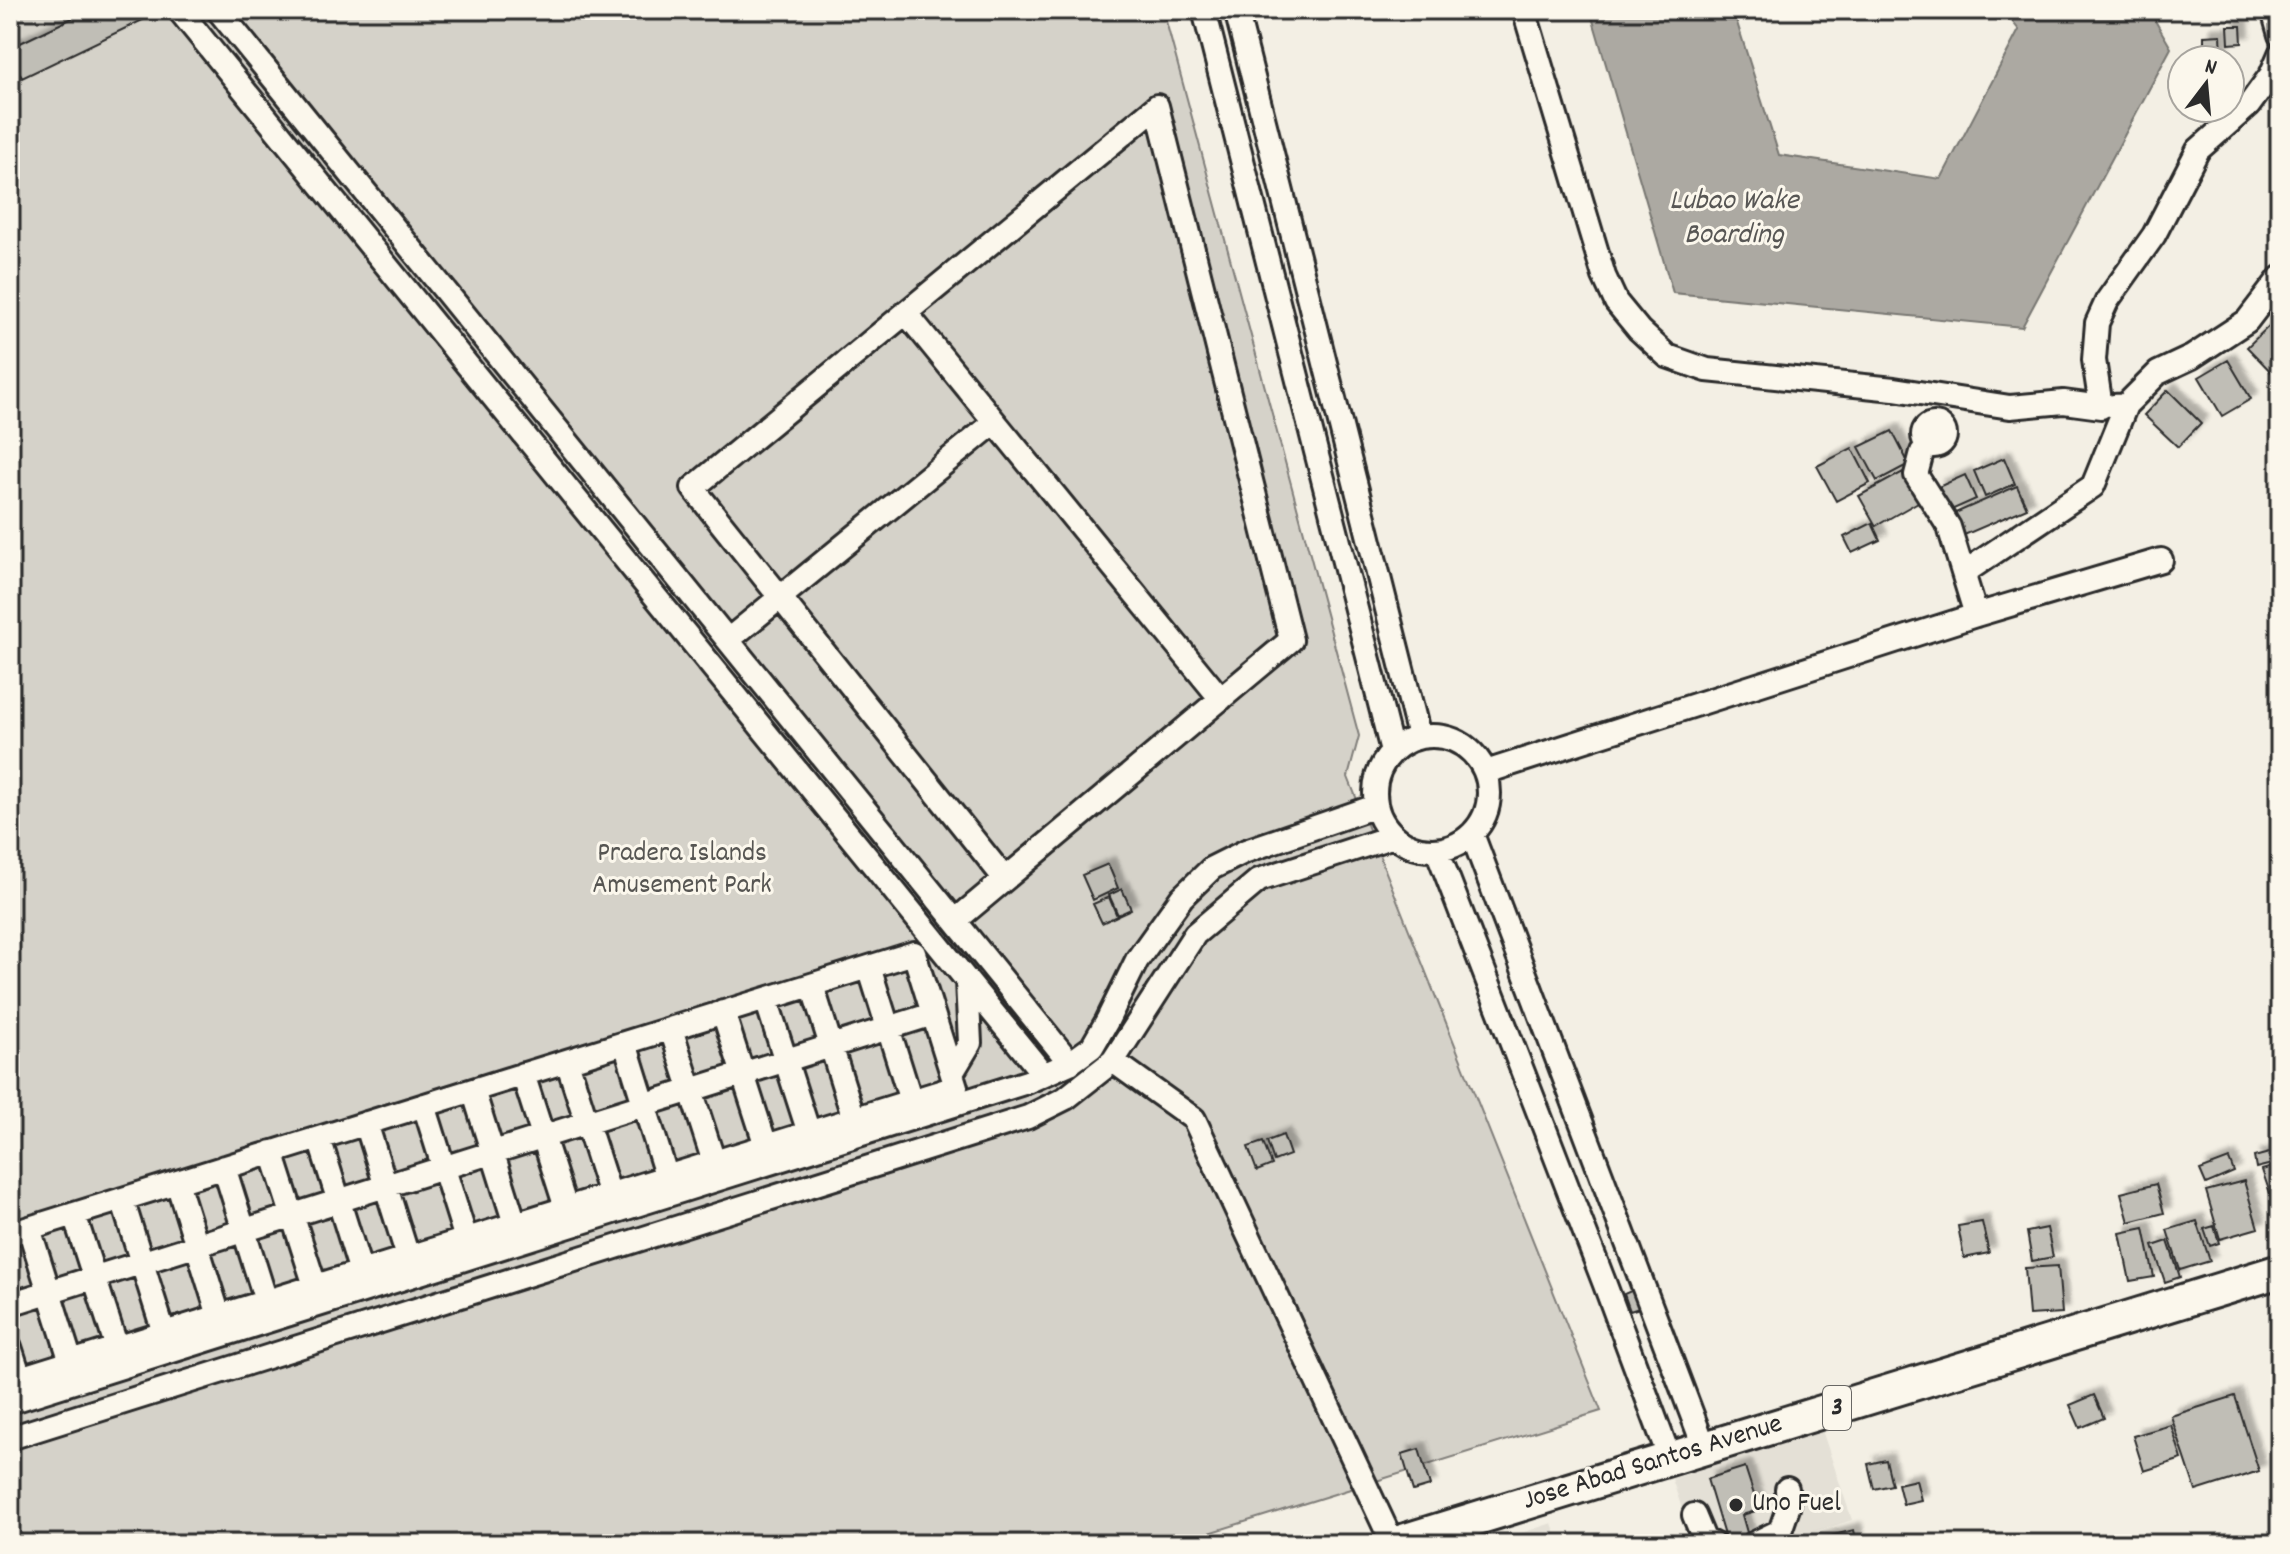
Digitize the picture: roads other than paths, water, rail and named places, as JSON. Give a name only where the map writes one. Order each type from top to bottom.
[{"type":"highway","name":"Jose Abad Santos Avenue","points":[[1404,1542],[2280,1271]]},
{"type":"street","points":[[179,10],[1043,1074]]},
{"type":"street","points":[[218,10],[1070,1063]]},
{"type":"street","points":[[1204,10],[1392,751]]},
{"type":"street","points":[[1236,10],[1419,736]]},
{"type":"street","points":[[1524,10],[1604,276],[1616,302],[1639,330],[1667,356],[1707,370],[1945,396],[2010,407],[2064,402],[2101,407],[2126,405]]},
{"type":"street","points":[[2273,10],[2280,35]]},
{"type":"street","points":[[2101,407],[2094,360],[2097,323],[2107,301],[2154,235],[2198,150],[2249,105],[2271,75],[2280,54]]},
{"type":"street","points":[[955,921],[1291,640],[1157,106],[693,488],[1005,879]]},
{"type":"street","points":[[1965,572],[2093,486],[2126,405],[2158,373],[2192,357],[2247,321],[2280,278]]},
{"type":"street","points":[[906,313],[1221,699]]},
{"type":"street","points":[[1945,396],[1916,475],[1949,527],[1976,615]]},
{"type":"street","points":[[728,640],[995,422]]},
{"type":"street","points":[[1486,772],[1976,615],[2161,560]]},
{"type":"street","points":[[1436,735],[1466,747],[1478,758],[1486,772],[1489,788],[1488,805],[1472,834],[1462,842],[1437,850],[1419,849],[1403,843],[1379,817],[1376,806],[1375,782],[1381,765],[1392,751],[1419,736],[1436,735]]},
{"type":"street","points":[[10,1402],[670,1185],[1027,1082],[1070,1063],[1092,1047],[1137,960],[1182,897],[1212,868],[1246,851],[1376,806]]},
{"type":"street","points":[[1472,834],[1705,1449]]},
{"type":"street","points":[[10,1438],[1028,1117],[1066,1098],[1113,1061],[1195,934],[1241,893],[1259,880],[1394,836]]},
{"type":"street","points":[[1437,850],[1670,1459]]},
{"type":"street","points":[[10,1347],[15,1379],[71,1362],[117,1348],[566,1208],[610,1195],[670,1185],[714,1162],[956,1087],[914,953],[19,1231],[49,1292],[71,1362]]},
{"type":"street","points":[[869,967],[911,1101]]},
{"type":"street","points":[[952,1073],[970,1043],[967,981]]},
{"type":"street","points":[[812,985],[854,1119]]},
{"type":"street","points":[[766,999],[809,1133]]},
{"type":"street","points":[[723,1012],[766,1146]]},
{"type":"street","points":[[10,1304],[933,1014]]},
{"type":"street","points":[[671,1029],[714,1162]]},
{"type":"street","points":[[625,1043],[670,1185]]},
{"type":"street","points":[[567,1061],[610,1195]]},
{"type":"street","points":[[1113,1061],[1194,1119],[1404,1542]]},
{"type":"street","points":[[523,1074],[566,1208]]},
{"type":"street","points":[[473,1090],[515,1224]]},
{"type":"street","points":[[424,1105],[466,1239]]},
{"type":"street","points":[[366,1123],[408,1257]]},
{"type":"street","points":[[319,1138],[361,1272]]},
{"type":"street","points":[[272,1152],[315,1286]]},
{"type":"street","points":[[224,1167],[266,1301]]},
{"type":"street","points":[[177,1182],[219,1316]]},
{"type":"street","points":[[122,1199],[164,1333]]},
{"type":"street","points":[[74,1214],[117,1348]]},
{"type":"street","points":[[1604,1282],[1637,1269]]},
{"type":"street","points":[[1753,1544],[1780,1531],[1788,1508],[1787,1489]]},
{"type":"street","points":[[1694,1515],[1704,1539],[1713,1544]]},
{"type":"water","name":"Lubao Wake Boarding","points":[[1590,10],[1733,10],[1779,155],[1941,179],[2019,30],[2003,10],[2154,10],[2150,12],[2169,44],[2166,44],[2166,57],[2022,327],[1673,293]]},
{"type":"place","name":"Uno Fuel","points":[[1736,1505]]},
{"type":"park label","name":"Pradera Islands Amusement Park","points":[[682,871]]}]
